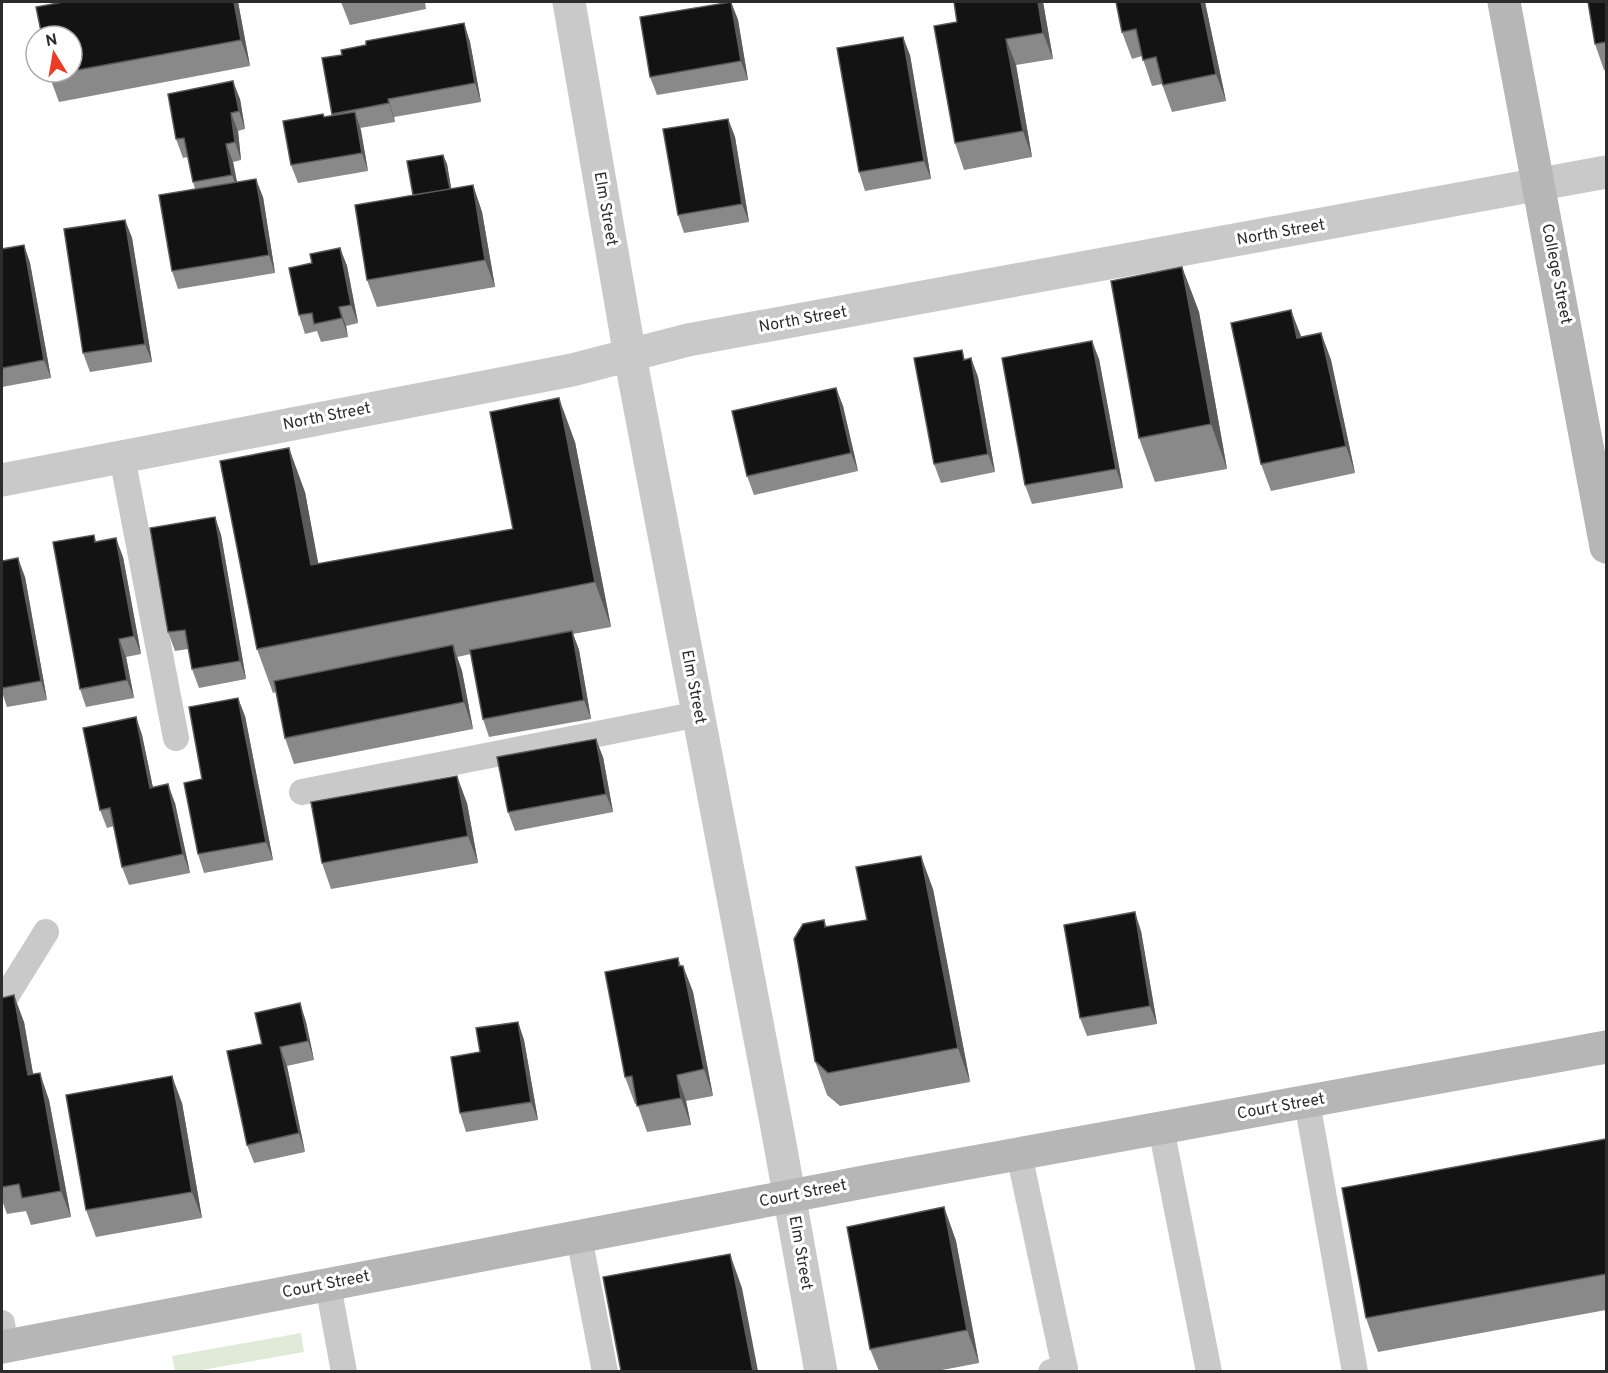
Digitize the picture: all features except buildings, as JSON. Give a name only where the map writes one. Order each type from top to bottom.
[{"type":"street","name":"Elm Street","points":[[569,2],[630,356],[821,1371]]},
{"type":"street","name":"College Street","points":[[1504,2],[1606,548]]},
{"type":"street","name":"North Street","points":[[2,480],[550,374],[688,340],[1606,172]]},
{"type":"street","name":"Court Street","points":[[3,1339],[328,1285],[1019,1154],[1606,1047]]},
{"type":"lane","points":[[122,457],[176,738]]},
{"type":"lane","points":[[302,792],[699,714]]},
{"type":"lane","points":[[2,1003],[46,932]]},
{"type":"lane","points":[[1308,1102],[1355,1371]]},
{"type":"lane","points":[[1161,1128],[1209,1371]]},
{"type":"lane","points":[[1019,1154],[1065,1369],[1051,1371]]},
{"type":"lane","points":[[579,1237],[604,1371]]},
{"type":"lane","points":[[328,1285],[344,1371]]},
{"type":"green space","points":[[301,1333],[304,1352],[196,1371],[175,1371],[172,1356]]}]
